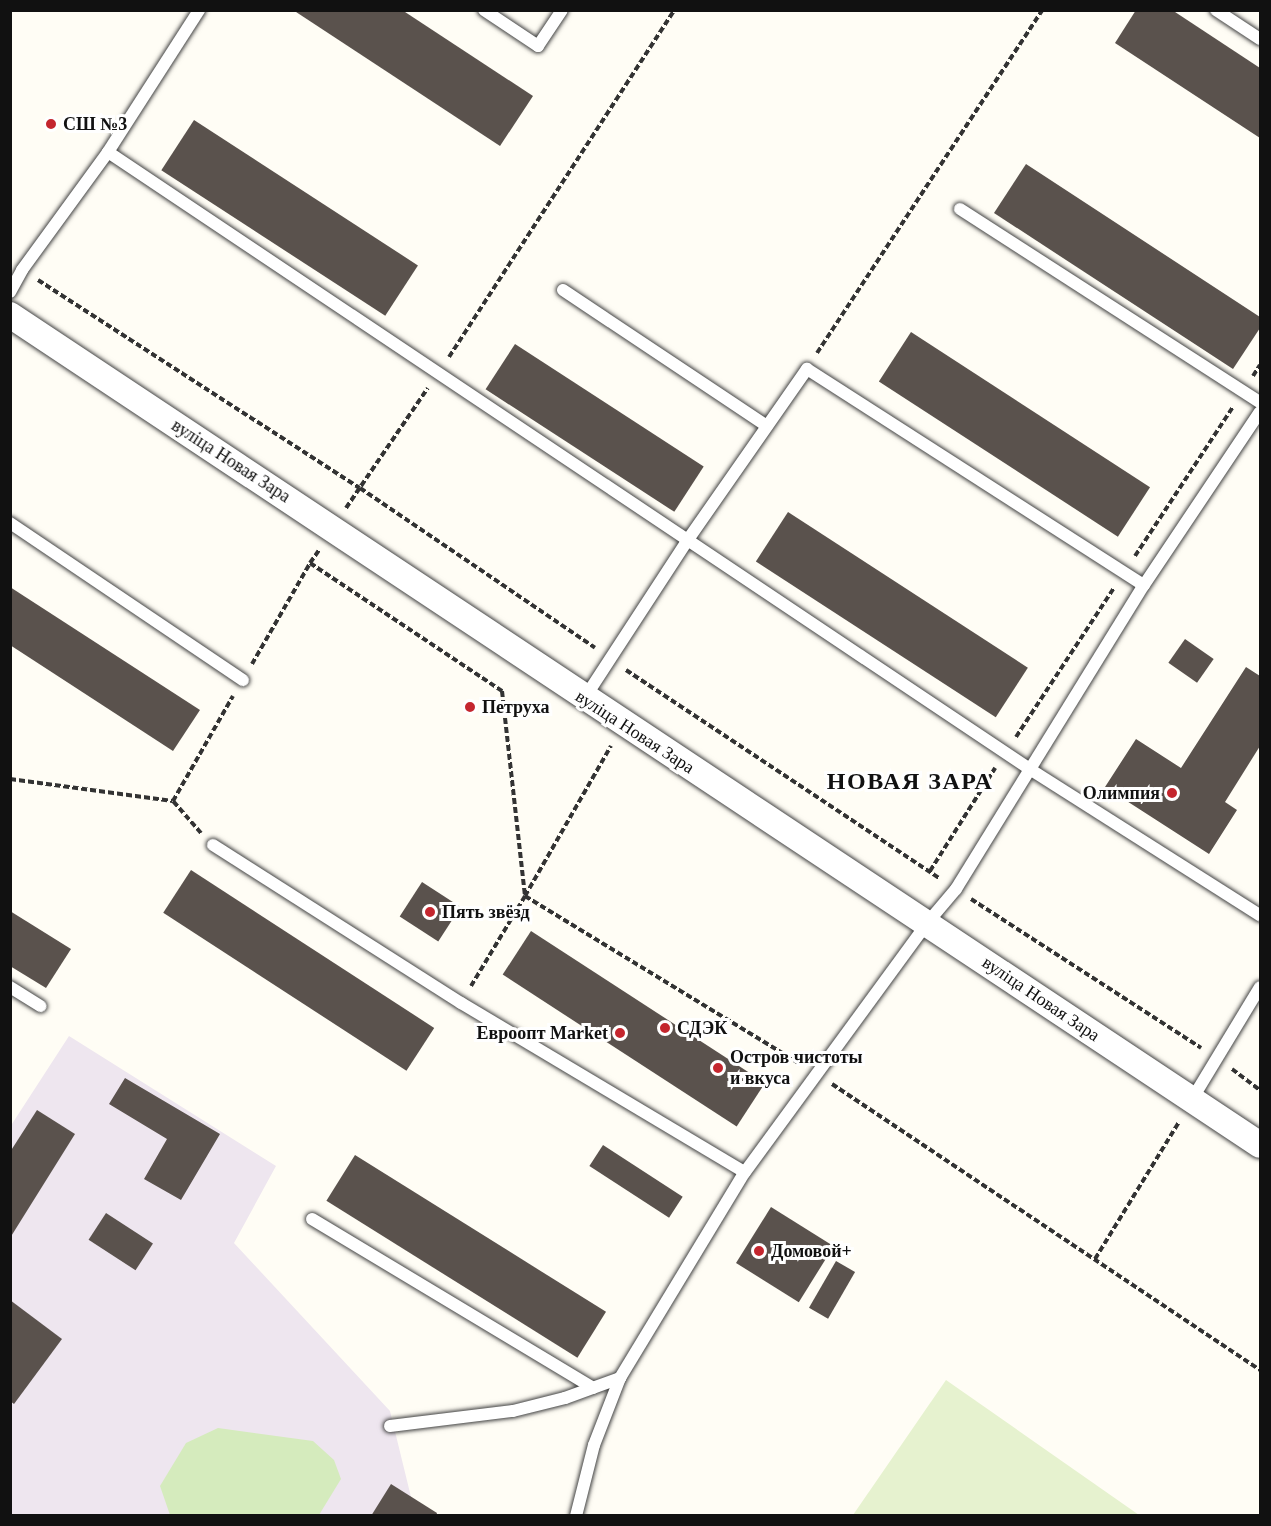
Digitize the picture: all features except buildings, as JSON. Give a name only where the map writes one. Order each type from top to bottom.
[{"type":"street","name":"вуліца Новая Зара","points":[[10,315],[333,528],[584,699],[927,922],[1191,1101],[1260,1145]]},
{"type":"lane","points":[[10,292],[22,270],[108,152],[199,10]]},
{"type":"lane","points":[[484,10],[538,46],[562,10]]},
{"type":"lane","points":[[1216,10],[1260,39]]},
{"type":"lane","points":[[108,152],[439,371],[687,541],[1028,768],[1260,915]]},
{"type":"lane","points":[[576,1515],[594,1446],[620,1378],[745,1172],[818,1075],[927,922],[956,889],[1028,768],[1144,585],[1260,411],[1244,391],[960,209]]},
{"type":"lane","points":[[563,290],[767,426]]},
{"type":"lane","points":[[584,699],[687,541],[807,369],[1144,585]]},
{"type":"lane","points":[[10,523],[243,680]]},
{"type":"lane","points":[[213,845],[461,1003],[745,1172]]},
{"type":"lane","points":[[10,987],[41,1006]]},
{"type":"lane","points":[[1191,1101],[1260,987]]},
{"type":"lane","points":[[312,1219],[592,1388]]},
{"type":"lane","points":[[390,1426],[513,1412],[620,1378]]},
{"type":"path","points":[[333,528],[439,371],[674,10]]},
{"type":"path","points":[[807,369],[1042,10]]},
{"type":"path","points":[[22,270],[360,488],[609,659],[1260,1090]]},
{"type":"path","points":[[930,872],[1260,365]]},
{"type":"path","points":[[173,801],[310,562],[502,691],[525,896]]},
{"type":"path","points":[[461,1003],[624,725]]},
{"type":"path","points":[[10,779],[173,801],[213,845]]},
{"type":"path","points":[[525,896],[818,1075],[1260,1370]]},
{"type":"path","points":[[1095,1259],[1191,1101]]},
{"type":"shaded area","points":[[69,1036],[276,1166],[234,1243],[390,1411],[411,1497],[436,1515],[11,1515],[10,1127]]},
{"type":"green space","points":[[946,1380],[1139,1515],[853,1515]]},
{"type":"green space","points":[[218,1428],[313,1441],[334,1460],[341,1479],[319,1515],[170,1515],[160,1486],[186,1443]]},
{"type":"place","name":"СШ №3","points":[[51,124]]},
{"type":"place","name":"Петруха","points":[[470,707]]},
{"type":"place","name":"Олимпия","points":[[1172,793]]},
{"type":"place","name":"Пять звёзд","points":[[430,912]]},
{"type":"place","name":"СДЭК","points":[[665,1028]]},
{"type":"place","name":"Евроопт Market","points":[[620,1033]]},
{"type":"place","name":"Остров чистоты и вкуса","points":[[718,1068]]},
{"type":"place","name":"Домовой+","points":[[759,1251]]},
{"type":"district","name":"НОВАЯ ЗАРА","points":[[910,782]]}]
